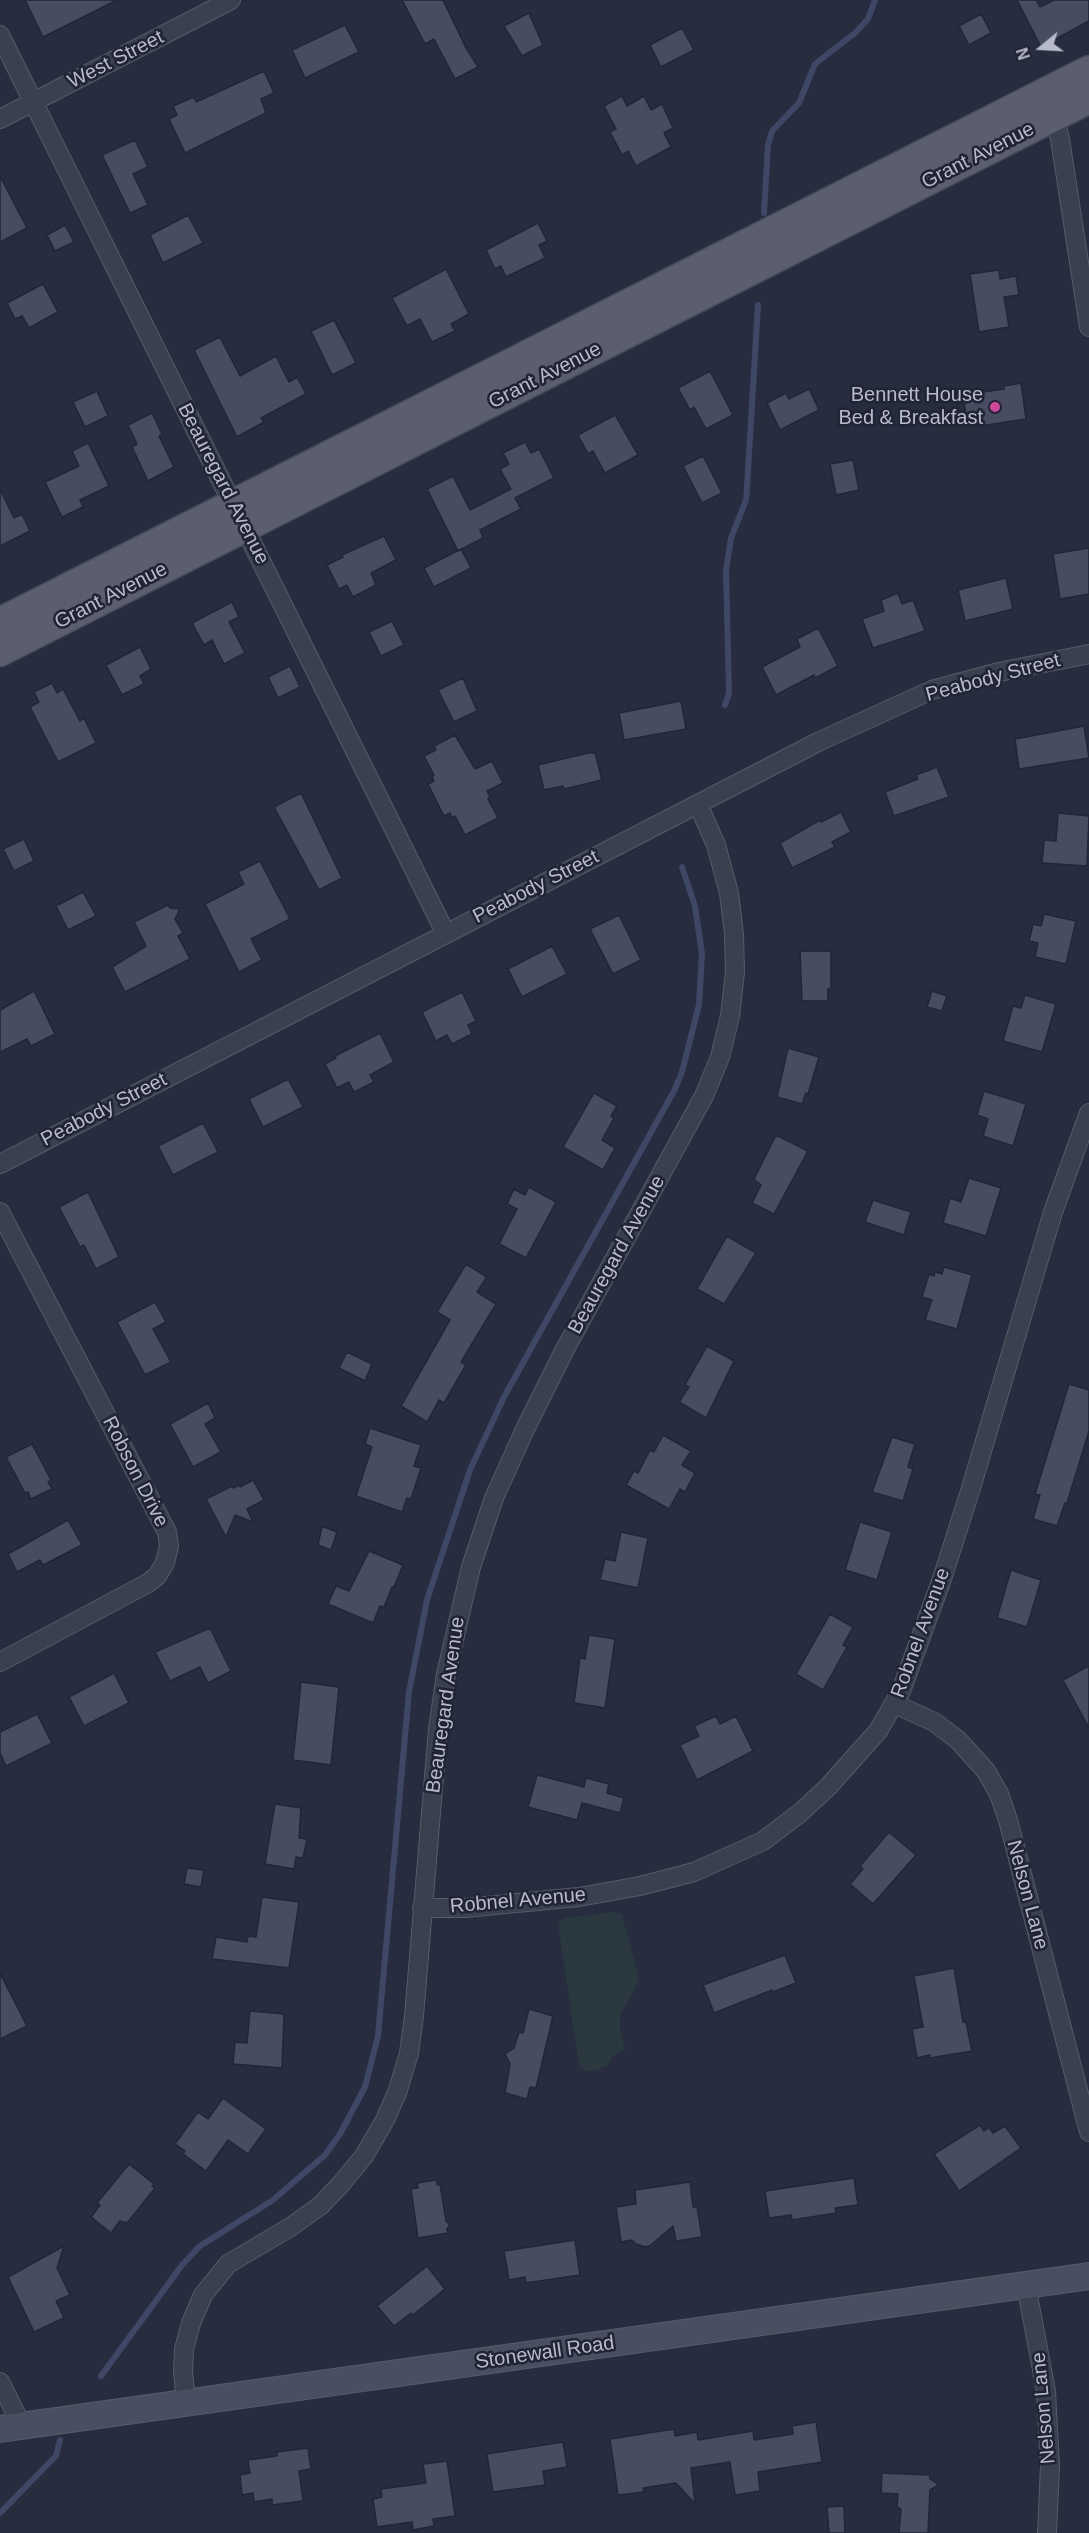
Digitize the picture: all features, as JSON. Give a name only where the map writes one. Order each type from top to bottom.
[{"type":"main road","name":"Grant Avenue","points":[[0,652],[246,528],[1051,104],[1089,70]]},
{"type":"main road","name":"Grant Avenue","points":[[0,621],[233,503],[1051,104],[1089,99]]},
{"type":"street","name":"West Street","points":[[0,119],[231,0]]},
{"type":"street","name":"Beauregard Avenue","points":[[0,35],[446,934]]},
{"type":"street","points":[[1051,104],[1089,327]]},
{"type":"street","name":"Peabody Street","points":[[0,1164],[820,741],[932,690],[999,672],[1089,654]]},
{"type":"street","name":"Beauregard Avenue","points":[[186,2403],[183,2371],[184,2349],[190,2323],[203,2295],[228,2264],[292,2226],[321,2205],[341,2184],[364,2156],[386,2118],[398,2090],[409,2053],[438,1729],[446,1674],[471,1567],[494,1498],[526,1427],[564,1351],[705,1096],[723,1047],[730,1016],[735,972],[734,934],[729,893],[723,868],[716,845],[698,804]]},
{"type":"street","name":"Robnel Avenue","points":[[422,1908],[465,1908],[579,1897],[640,1886],[694,1872],[763,1841],[800,1813],[828,1787],[878,1731],[895,1704],[946,1568],[1053,1212],[1089,1113]]},
{"type":"street","name":"Robson Drive","points":[[0,1212],[166,1532],[169,1546],[165,1563],[157,1576],[148,1583],[0,1662]]},
{"type":"street","name":"Nelson Lane","points":[[895,1704],[934,1722],[958,1740],[986,1771],[999,1794],[1008,1820],[1089,2132]]},
{"type":"street","name":"Stonewall Road","points":[[11,2428],[1089,2276]]},
{"type":"street","name":"Nelson Lane","points":[[1026,2285],[1046,2391],[1050,2466],[1047,2533]]},
{"type":"street","points":[[0,2382],[11,2428]]},
{"type":"shaded area","points":[[615,1912],[622,1915],[639,1979],[633,1994],[621,2012],[620,2028],[625,2049],[612,2057],[608,2065],[598,2070],[586,2071],[579,2066],[558,1924],[560,1920],[566,1918]]},
{"type":"building","points":[[25,0],[117,0],[43,37]]},
{"type":"building","points":[[402,0],[443,0],[478,67],[455,79],[434,39],[425,44]]},
{"type":"building","points":[[1017,0],[1036,0],[1040,7],[1054,0],[1089,0],[1089,21],[1041,47]]},
{"type":"building","points":[[529,13],[543,45],[522,56],[504,26]]},
{"type":"building","points":[[981,14],[991,33],[969,45],[959,26]]},
{"type":"building","points":[[345,25],[359,52],[305,78],[292,50]]},
{"type":"building","points":[[682,28],[694,50],[661,67],[650,45]]},
{"type":"building","points":[[264,71],[274,93],[261,99],[266,113],[185,153],[169,119],[177,115],[173,106],[194,97],[196,102]]},
{"type":"building","points":[[622,96],[627,106],[644,96],[651,110],[662,104],[673,128],[664,133],[671,147],[636,166],[628,151],[622,155],[610,132],[616,129],[604,106]]},
{"type":"building","points":[[135,140],[148,167],[133,174],[148,205],[130,213],[102,155]]},
{"type":"building","points":[[0,176],[27,228],[0,242]]},
{"type":"building","points":[[188,215],[203,243],[163,263],[150,235]]},
{"type":"building","points":[[538,223],[547,241],[539,245],[545,258],[506,277],[501,266],[495,269],[486,250]]},
{"type":"building","points":[[65,225],[74,242],[55,251],[47,235]]},
{"type":"building","points":[[446,269],[469,314],[451,324],[455,331],[432,342],[420,319],[407,326],[392,298]]},
{"type":"building","points":[[999,270],[1000,279],[1016,276],[1019,295],[1004,297],[1009,327],[979,332],[970,274]]},
{"type":"building","points":[[43,284],[58,312],[29,328],[22,316],[15,319],[7,303]]},
{"type":"building","points":[[334,320],[356,363],[332,375],[311,331]]},
{"type":"building","points":[[220,337],[240,376],[276,356],[289,382],[297,377],[306,394],[261,418],[264,422],[237,437],[194,350]]},
{"type":"building","points":[[710,371],[733,415],[706,429],[694,407],[690,410],[678,388]]},
{"type":"building","name":"Bennett House Bed & Breakfast","points":[[1021,383],[1026,419],[980,426],[979,419],[967,421],[963,395],[1004,389],[1004,386]]},
{"type":"building","points":[[809,389],[819,410],[780,430],[767,403],[786,393],[789,399]]},
{"type":"building","points":[[97,391],[108,416],[85,427],[73,402]]},
{"type":"building","points":[[152,413],[162,434],[159,436],[174,467],[148,481],[132,447],[137,444],[128,425]]},
{"type":"building","points":[[615,415],[638,455],[605,473],[593,451],[588,454],[578,435]]},
{"type":"building","points":[[525,442],[531,453],[539,449],[554,478],[515,498],[521,509],[480,530],[483,538],[458,551],[427,489],[453,476],[470,510],[511,489],[500,469],[509,464],[503,453]]},
{"type":"building","points":[[88,443],[109,486],[80,500],[83,507],[62,517],[45,482],[79,466],[72,451]]},
{"type":"building","points":[[703,456],[722,493],[702,503],[683,466]]},
{"type":"building","points":[[853,460],[859,490],[836,495],[830,464]]},
{"type":"building","points":[[0,489],[14,518],[22,514],[30,531],[0,546]]},
{"type":"building","points":[[384,536],[396,560],[371,573],[376,585],[353,597],[347,585],[339,589],[327,565],[343,557],[342,555]]},
{"type":"building","points":[[1089,548],[1089,594],[1060,599],[1053,554]]},
{"type":"building","points":[[461,549],[471,568],[434,587],[424,568]]},
{"type":"building","points":[[1006,578],[1013,609],[965,621],[958,590]]},
{"type":"building","points":[[898,593],[902,604],[913,600],[925,631],[873,648],[862,619],[884,611],[881,600]]},
{"type":"building","points":[[232,602],[239,617],[229,622],[245,653],[224,664],[212,640],[204,645],[192,623]]},
{"type":"building","points":[[392,621],[404,645],[381,656],[369,632]]},
{"type":"building","points":[[818,628],[838,666],[815,678],[814,675],[776,695],[762,667],[800,647],[797,639]]},
{"type":"building","points":[[140,647],[151,669],[140,676],[144,684],[122,695],[106,665]]},
{"type":"building","points":[[290,666],[300,687],[278,698],[268,677]]},
{"type":"building","points":[[463,678],[477,711],[454,722],[438,690]]},
{"type":"building","points":[[52,683],[57,693],[63,689],[80,721],[84,718],[96,743],[58,762],[30,707],[39,702],[34,692]]},
{"type":"building","points":[[681,701],[686,729],[624,740],[619,713]]},
{"type":"building","points":[[1084,726],[1089,758],[1019,769],[1015,739]]},
{"type":"building","points":[[455,735],[475,769],[492,761],[503,783],[487,791],[490,797],[488,799],[498,818],[465,835],[455,816],[452,818],[450,813],[444,816],[428,784],[434,781],[432,777],[434,775],[424,756],[436,750],[434,746]]},
{"type":"building","points":[[595,753],[602,780],[564,789],[563,786],[544,790],[538,765]]},
{"type":"building","points":[[937,767],[949,797],[894,816],[885,792],[918,779],[916,775]]},
{"type":"building","points":[[301,793],[342,878],[319,890],[274,807]]},
{"type":"building","points":[[841,812],[851,832],[832,842],[835,847],[792,868],[780,843],[820,820],[821,822]]},
{"type":"building","points":[[1058,813],[1089,816],[1087,866],[1042,863],[1044,840],[1056,841]]},
{"type":"building","points":[[24,839],[34,861],[14,871],[3,849]]},
{"type":"building","points":[[260,861],[290,919],[251,939],[262,960],[239,972],[205,904],[244,884],[238,872]]},
{"type":"building","points":[[83,892],[96,916],[68,930],[56,906]]},
{"type":"building","points":[[168,905],[170,908],[180,909],[175,919],[183,933],[178,936],[190,959],[125,992],[112,967],[146,946],[134,922]]},
{"type":"building","points":[[1044,914],[1076,921],[1066,964],[1035,957],[1038,943],[1029,941],[1033,924],[1041,926]]},
{"type":"building","points":[[619,915],[641,960],[613,974],[590,929]]},
{"type":"building","points":[[552,946],[567,974],[522,997],[508,969]]},
{"type":"building","points":[[800,951],[831,951],[831,989],[828,989],[828,1001],[802,1001]]},
{"type":"building","points":[[34,991],[55,1034],[31,1046],[27,1039],[0,1052],[0,1010]]},
{"type":"building","points":[[932,991],[947,996],[942,1011],[927,1007]]},
{"type":"building","points":[[462,992],[476,1021],[468,1025],[472,1034],[452,1044],[447,1035],[436,1041],[422,1012]]},
{"type":"building","points":[[1025,995],[1056,1004],[1042,1052],[1003,1041],[1013,1006],[1021,1008]]},
{"type":"building","points":[[380,1033],[394,1062],[370,1075],[374,1082],[354,1092],[349,1082],[337,1088],[325,1064],[336,1058],[335,1056]]},
{"type":"building","points":[[788,1048],[819,1057],[808,1094],[806,1093],[802,1104],[777,1097]]},
{"type":"building","points":[[288,1079],[303,1107],[263,1127],[249,1099]]},
{"type":"building","points":[[984,1091],[1026,1104],[1013,1146],[983,1136],[988,1119],[977,1115]]},
{"type":"building","points":[[594,1093],[617,1106],[611,1116],[614,1118],[602,1140],[615,1148],[603,1170],[563,1147]]},
{"type":"building","points":[[203,1123],[218,1152],[173,1175],[158,1146]]},
{"type":"building","points":[[778,1136],[808,1151],[774,1214],[752,1203],[761,1185],[754,1179],[775,1137]]},
{"type":"building","points":[[969,1178],[1001,1188],[986,1236],[943,1223],[950,1198],[961,1202]]},
{"type":"building","points":[[529,1187],[556,1202],[526,1258],[499,1244],[517,1209],[507,1204],[514,1189],[525,1195]]},
{"type":"building","points":[[88,1192],[119,1257],[96,1269],[84,1245],[80,1247],[59,1207]]},
{"type":"building","points":[[873,1200],[911,1212],[904,1235],[865,1222]]},
{"type":"building","points":[[727,1236],[756,1253],[724,1304],[697,1289]]},
{"type":"building","points":[[466,1264],[487,1277],[477,1292],[496,1304],[461,1362],[466,1365],[444,1403],[439,1400],[427,1422],[401,1406],[450,1320],[437,1312]]},
{"type":"building","points":[[944,1267],[972,1275],[957,1329],[925,1320],[932,1300],[922,1297],[929,1274],[934,1276],[935,1272],[942,1274]]},
{"type":"building","points":[[155,1302],[166,1322],[153,1329],[171,1362],[145,1375],[117,1322]]},
{"type":"building","points":[[707,1346],[734,1361],[706,1418],[679,1402],[689,1387],[685,1385]]},
{"type":"building","points":[[347,1352],[372,1364],[365,1381],[339,1368]]},
{"type":"building","points":[[1069,1384],[1089,1390],[1089,1431],[1067,1503],[1065,1503],[1057,1526],[1033,1519],[1040,1495],[1035,1494]]},
{"type":"building","points":[[208,1403],[215,1418],[205,1424],[221,1452],[193,1467],[170,1424]]},
{"type":"building","points":[[370,1428],[421,1445],[414,1466],[421,1468],[411,1499],[407,1498],[402,1512],[356,1496],[372,1447],[365,1444]]},
{"type":"building","points":[[663,1435],[691,1451],[682,1465],[695,1473],[685,1492],[680,1489],[669,1509],[626,1485],[634,1471],[638,1473],[650,1450],[654,1452]]},
{"type":"building","points":[[892,1437],[915,1444],[908,1467],[913,1469],[903,1501],[872,1492]]},
{"type":"building","points":[[32,1444],[51,1480],[48,1482],[52,1489],[31,1499],[28,1492],[25,1493],[6,1457]]},
{"type":"building","points":[[253,1480],[264,1500],[247,1509],[253,1522],[235,1515],[226,1537],[206,1499],[232,1486],[233,1488],[239,1485],[240,1487]]},
{"type":"building","points":[[68,1520],[82,1545],[43,1565],[40,1560],[17,1572],[8,1554]]},
{"type":"building","points":[[860,1522],[892,1532],[877,1580],[845,1570]]},
{"type":"building","points":[[322,1526],[337,1532],[331,1550],[318,1545]]},
{"type":"building","points":[[621,1532],[648,1538],[638,1588],[600,1580],[605,1559],[615,1561]]},
{"type":"building","points":[[369,1551],[403,1565],[384,1607],[380,1606],[373,1623],[328,1604],[336,1586],[349,1591]]},
{"type":"building","points":[[1011,1570],[1041,1580],[1027,1627],[997,1618]]},
{"type":"building","points":[[830,1614],[853,1627],[843,1645],[847,1647],[823,1690],[796,1674]]},
{"type":"building","points":[[210,1628],[231,1671],[208,1683],[200,1667],[170,1681],[155,1652]]},
{"type":"building","points":[[589,1635],[615,1639],[605,1708],[574,1703],[580,1658],[585,1659]]},
{"type":"building","points":[[1089,1666],[1089,1728],[1063,1680]]},
{"type":"building","points":[[114,1673],[129,1703],[84,1726],[69,1697]]},
{"type":"building","points":[[301,1682],[339,1687],[331,1765],[293,1760]]},
{"type":"building","points":[[37,1714],[52,1743],[6,1766],[0,1753],[0,1732]]},
{"type":"building","points":[[716,1716],[720,1724],[736,1716],[753,1751],[697,1780],[680,1745],[699,1736],[694,1726]]},
{"type":"building","points":[[537,1775],[584,1787],[586,1778],[609,1784],[607,1793],[624,1798],[620,1813],[582,1803],[577,1820],[528,1807]]},
{"type":"building","points":[[275,1804],[301,1808],[299,1838],[307,1839],[303,1858],[296,1857],[294,1869],[265,1864]]},
{"type":"building","points":[[889,1832],[916,1855],[873,1904],[850,1884],[863,1869],[860,1866]]},
{"type":"building","points":[[187,1868],[204,1870],[201,1887],[184,1884]]},
{"type":"building","points":[[262,1897],[299,1902],[289,1968],[212,1959],[216,1937],[247,1942],[248,1936],[256,1937]]},
{"type":"building","points":[[785,1955],[796,1983],[714,2013],[703,1985]]},
{"type":"building","points":[[954,1968],[963,2022],[966,2022],[972,2051],[917,2058],[912,2029],[923,2027],[914,1976]]},
{"type":"building","points":[[0,1973],[27,2026],[0,2039]]},
{"type":"building","points":[[529,2009],[553,2016],[536,2088],[530,2087],[527,2099],[505,2093],[510,2064],[505,2054],[514,2048],[519,2032],[523,2033]]},
{"type":"building","points":[[250,2011],[284,2014],[282,2068],[233,2064],[235,2042],[247,2043]]},
{"type":"building","points":[[223,2098],[266,2129],[248,2154],[228,2140],[206,2171],[183,2154],[185,2151],[175,2144],[198,2112],[208,2119]]},
{"type":"building","points":[[980,2125],[984,2131],[989,2127],[993,2133],[1005,2126],[1021,2148],[959,2191],[934,2154]]},
{"type":"building","points":[[129,2164],[154,2184],[152,2186],[155,2188],[127,2223],[120,2221],[111,2233],[91,2217],[100,2205],[97,2203]]},
{"type":"building","points":[[854,2178],[858,2205],[835,2208],[836,2213],[792,2220],[791,2215],[769,2218],[765,2191]]},
{"type":"building","points":[[437,2180],[437,2185],[440,2184],[446,2221],[450,2225],[447,2229],[448,2233],[418,2238],[411,2189],[418,2188],[417,2183]]},
{"type":"building","points":[[690,2182],[693,2207],[697,2207],[702,2237],[676,2241],[673,2226],[646,2247],[632,2240],[621,2242],[616,2207],[636,2204],[635,2190]]},
{"type":"building","points":[[575,2240],[580,2275],[526,2283],[525,2277],[509,2280],[504,2251]]},
{"type":"building","points":[[64,2246],[57,2268],[70,2295],[56,2301],[64,2318],[34,2332],[8,2277]]},
{"type":"building","points":[[427,2266],[445,2289],[413,2315],[411,2313],[394,2326],[377,2306]]},
{"type":"building","points":[[816,2422],[822,2462],[758,2472],[760,2491],[735,2495],[730,2462],[691,2468],[695,2504],[676,2483],[643,2488],[644,2492],[618,2495],[610,2439],[674,2429],[675,2436],[697,2432],[698,2440],[753,2431],[754,2440],[793,2434],[792,2426]]},
{"type":"building","points":[[563,2442],[567,2467],[543,2471],[545,2485],[493,2492],[487,2454]]},
{"type":"building","points":[[308,2448],[311,2469],[299,2471],[303,2501],[272,2505],[272,2499],[254,2502],[253,2493],[242,2495],[240,2475],[250,2473],[248,2460],[277,2456],[277,2452]]},
{"type":"building","points":[[447,2461],[455,2516],[433,2519],[434,2526],[413,2530],[412,2522],[377,2527],[373,2499],[382,2497],[381,2489],[426,2483],[423,2464]]},
{"type":"building","points":[[882,2473],[930,2475],[930,2479],[939,2485],[930,2490],[928,2533],[899,2533],[901,2509],[897,2507],[898,2494],[881,2493]]},
{"type":"building","points":[[844,2506],[845,2533],[829,2533],[827,2507]]},
{"type":"waterway","points":[[764,213],[768,145],[772,131],[799,103],[815,64],[855,33],[868,19],[875,0]]},
{"type":"waterway","points":[[725,705],[729,693],[726,570],[731,538],[746,500],[758,305]]},
{"type":"waterway","points":[[101,2376],[182,2265],[200,2246],[273,2200],[325,2155],[340,2134],[365,2087],[378,2036],[409,1692],[427,1600],[470,1470],[504,1397],[674,1091],[682,1072],[699,1005],[702,954],[695,906],[682,867]]},
{"type":"waterway","points":[[0,2513],[56,2456],[60,2440]]},
{"type":"place","name":"Bennett House Bed & Breakfast","points":[[995,407]]}]
